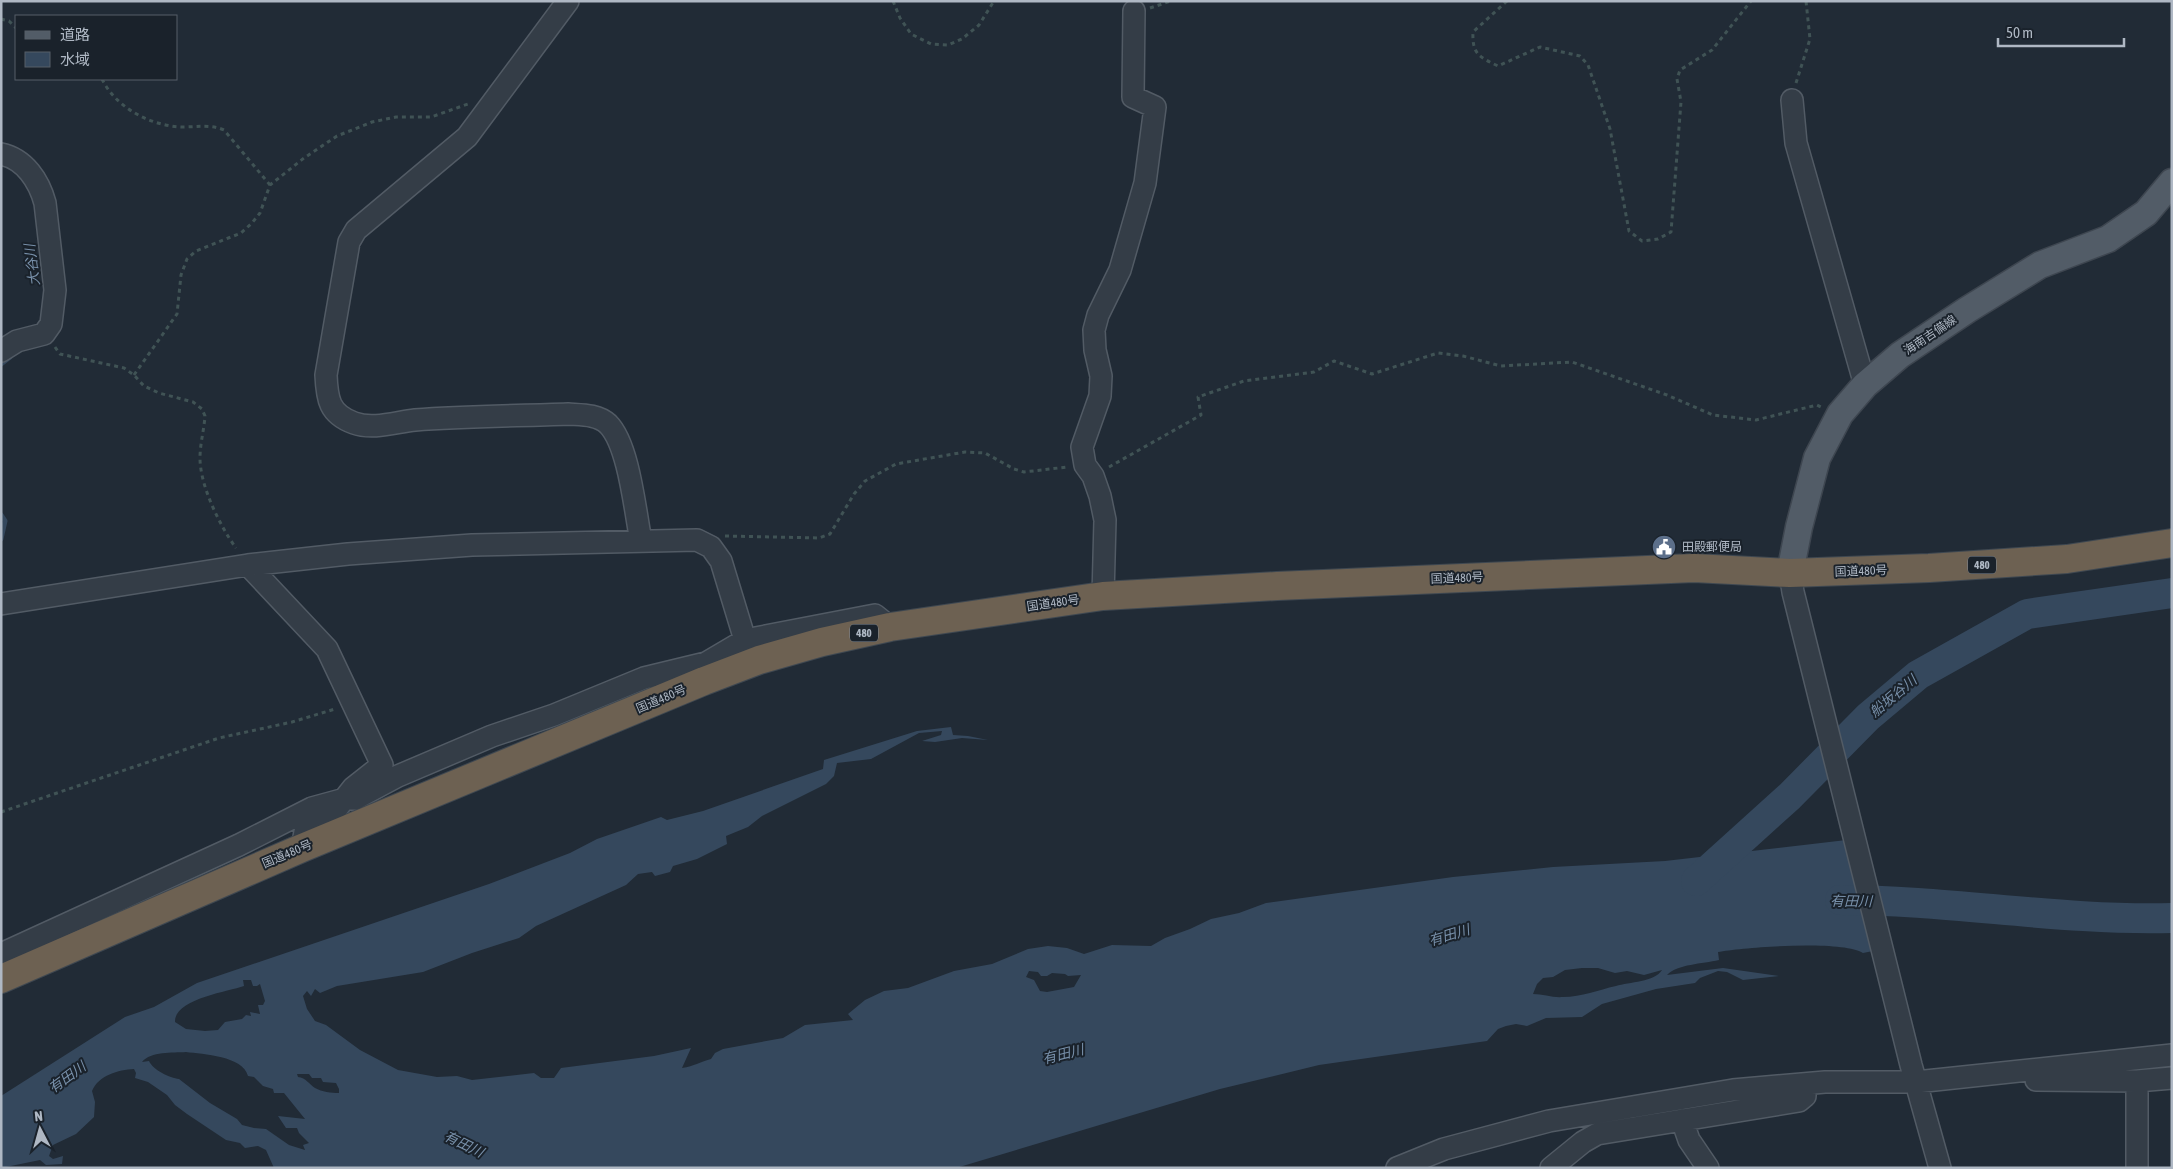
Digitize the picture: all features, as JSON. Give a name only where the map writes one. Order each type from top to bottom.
[{"type":"highway","name":"国道480号","points":[[1,979],[705,672],[890,627],[1103,596],[1694,568],[1792,583],[1929,568],[2067,559],[2172,543]]},
{"type":"main road","name":"海南吉備線","points":[[1792,583],[1799,527],[1817,458],[1840,414],[1866,384],[1900,355],[1967,310],[2040,265],[2108,239],[2146,213],[2172,182]]},
{"type":"street","points":[[568,1],[467,137],[356,230],[349,242],[326,375],[326,391],[331,408],[343,418],[356,424],[372,426],[414,420],[568,414],[590,416],[606,423],[623,447],[641,541]]},
{"type":"street","points":[[1103,596],[1105,520],[1100,496],[1082,447],[1096,413],[1100,396],[1100,376],[1095,350],[1094,330],[1098,316],[1120,270],[1126,252],[1145,183],[1154,117],[1155,107],[1133,97],[1134,11]]},
{"type":"street","points":[[1792,100],[1796,143],[1866,384]]},
{"type":"street","points":[[1,154],[12,156],[26,166],[41,190],[55,290],[50,324],[44,334],[17,342],[1,351]]},
{"type":"street","points":[[1,604],[248,565],[348,554],[472,545],[697,540],[711,547],[721,561],[745,640]]},
{"type":"street","points":[[248,565],[327,649],[382,765],[353,788],[338,807],[305,832],[302,848]]},
{"type":"street","points":[[1792,583],[1913,1073],[1940,1168]]},
{"type":"street","points":[[1,954],[239,845],[312,808],[344,799],[355,799],[398,776],[492,736],[554,715],[644,678],[705,672],[745,640],[875,615],[890,627]]},
{"type":"street","points":[[1397,1168],[1444,1149],[1549,1121],[1733,1090],[1913,1073],[2006,1073],[2172,1055]]},
{"type":"street","points":[[2006,1073],[2013,1080],[2137,1081],[2172,1078]]},
{"type":"street","points":[[2137,1081],[2137,1168]]},
{"type":"street","points":[[1551,1168],[1596,1134],[1798,1101],[1805,1096],[1805,1084]]},
{"type":"street","points":[[1682,1120],[1690,1140],[1708,1168]]},
{"type":"path","points":[[893,1],[900,18],[911,34],[931,44],[948,45],[962,39],[978,25],[994,1]]},
{"type":"path","points":[[1507,1],[1472,32],[1472,46],[1480,58],[1498,66],[1540,47],[1580,56],[1588,65],[1610,129],[1629,231],[1642,241],[1658,239],[1671,232],[1681,102],[1677,79],[1680,70],[1712,50],[1751,1]]},
{"type":"path","points":[[1792,100],[1810,39],[1806,1]]},
{"type":"path","points":[[1,19],[9,21],[15,27]]},
{"type":"path","points":[[102,80],[123,106],[139,116],[162,125],[214,126],[224,130],[270,185]]},
{"type":"path","points":[[134,375],[177,314],[181,275],[187,258],[196,251],[241,233],[260,213],[270,185],[304,158],[337,136],[372,122],[396,117],[431,116],[499,93]]},
{"type":"path","points":[[44,334],[60,354],[124,368],[144,386],[159,393],[193,402],[202,409],[205,416],[200,460],[202,472],[220,526],[248,565]]},
{"type":"path","points":[[697,540],[717,536],[819,538],[830,534],[854,494],[866,482],[896,464],[914,460],[965,452],[985,453],[1014,469],[1024,472],[1089,470],[1201,414],[1198,397],[1244,381],[1314,372],[1334,361],[1372,374],[1438,352],[1463,356],[1501,366],[1572,362],[1667,395],[1713,415],[1756,420],[1817,405],[1840,414]]},
{"type":"path","points":[[1,812],[218,738],[292,722],[354,704]]},
{"type":"water","points":[[951,727],[953,735],[988,740],[962,738],[935,742],[922,741],[941,735],[942,731],[919,733],[871,759],[837,763],[834,776],[826,784],[762,816],[748,827],[726,836],[727,844],[697,859],[673,866],[670,872],[655,876],[652,872],[638,874],[626,885],[536,926],[519,938],[472,953],[423,972],[337,986],[320,993],[315,989],[311,996],[307,991],[303,996],[307,1009],[315,1021],[326,1025],[360,1050],[398,1070],[437,1077],[457,1076],[472,1080],[534,1073],[541,1078],[554,1078],[561,1068],[654,1056],[691,1048],[682,1068],[711,1059],[715,1053],[723,1049],[783,1038],[805,1025],[853,1020],[848,1014],[865,1000],[884,991],[908,988],[954,971],[992,964],[1028,949],[1048,946],[1067,948],[1084,954],[1112,945],[1151,946],[1165,938],[1211,919],[1239,913],[1266,903],[1453,877],[1553,867],[1665,861],[1855,839],[1883,949],[1863,953],[1852,949],[1835,947],[1793,946],[1749,948],[1718,952],[1719,960],[1684,966],[1667,975],[1723,968],[1779,976],[1743,980],[1727,972],[1718,971],[1700,978],[1695,983],[1656,989],[1602,1004],[1582,1017],[1546,1018],[1527,1026],[1516,1024],[1506,1026],[1498,1029],[1487,1041],[1319,1065],[1220,1089],[956,1168],[274,1168],[266,1150],[258,1146],[245,1148],[240,1143],[226,1140],[187,1114],[175,1105],[167,1095],[148,1082],[135,1078],[136,1073],[134,1069],[110,1074],[95,1086],[92,1091],[95,1102],[94,1117],[76,1134],[53,1145],[49,1156],[53,1159],[63,1156],[62,1164],[46,1165],[40,1160],[1,1168],[1,1096],[125,1017],[154,1007],[197,983],[489,884],[570,853],[597,839],[661,817],[667,820],[703,811],[823,769],[824,760],[917,731]],"holes":[[[1598,968],[1615,973],[1627,971],[1644,975],[1662,970],[1659,974],[1648,979],[1577,996],[1559,997],[1533,994],[1537,984],[1543,978],[1553,977],[1565,970]],[[1029,971],[1038,972],[1041,976],[1047,976],[1052,973],[1068,976],[1081,975],[1074,987],[1047,992],[1040,991],[1034,980],[1026,977]],[[243,980],[251,980],[253,986],[260,984],[265,1001],[263,1005],[258,1005],[260,1014],[250,1012],[251,1016],[246,1015],[242,1019],[225,1022],[218,1030],[186,1029],[175,1022],[177,1014],[192,1002],[244,986]],[[186,1052],[222,1057],[239,1064],[245,1069],[248,1076],[254,1077],[263,1086],[273,1089],[274,1093],[284,1093],[305,1119],[278,1116],[286,1128],[297,1128],[299,1133],[309,1143],[303,1145],[305,1150],[289,1145],[266,1129],[242,1125],[237,1119],[210,1103],[179,1079],[162,1073],[149,1061],[142,1062],[146,1058],[162,1053]],[[297,1074],[309,1074],[312,1078],[321,1078],[323,1082],[336,1083],[339,1093],[318,1089]]]},
{"type":"waterway","name":"大谷川","points":[[1,364],[10,357]]},
{"type":"waterway","name":"大谷川","points":[[1,515],[5,521],[1,539]]},
{"type":"waterway","name":"船坂谷川","points":[[1696,881],[1790,796],[1868,717],[1918,675],[2027,614],[2172,593]]},
{"type":"waterway","name":"有田川","points":[[1840,900],[1923,903],[2047,914],[2172,918]]},
{"type":"place","name":"田殿郵便局","points":[[1664,547]]}]
